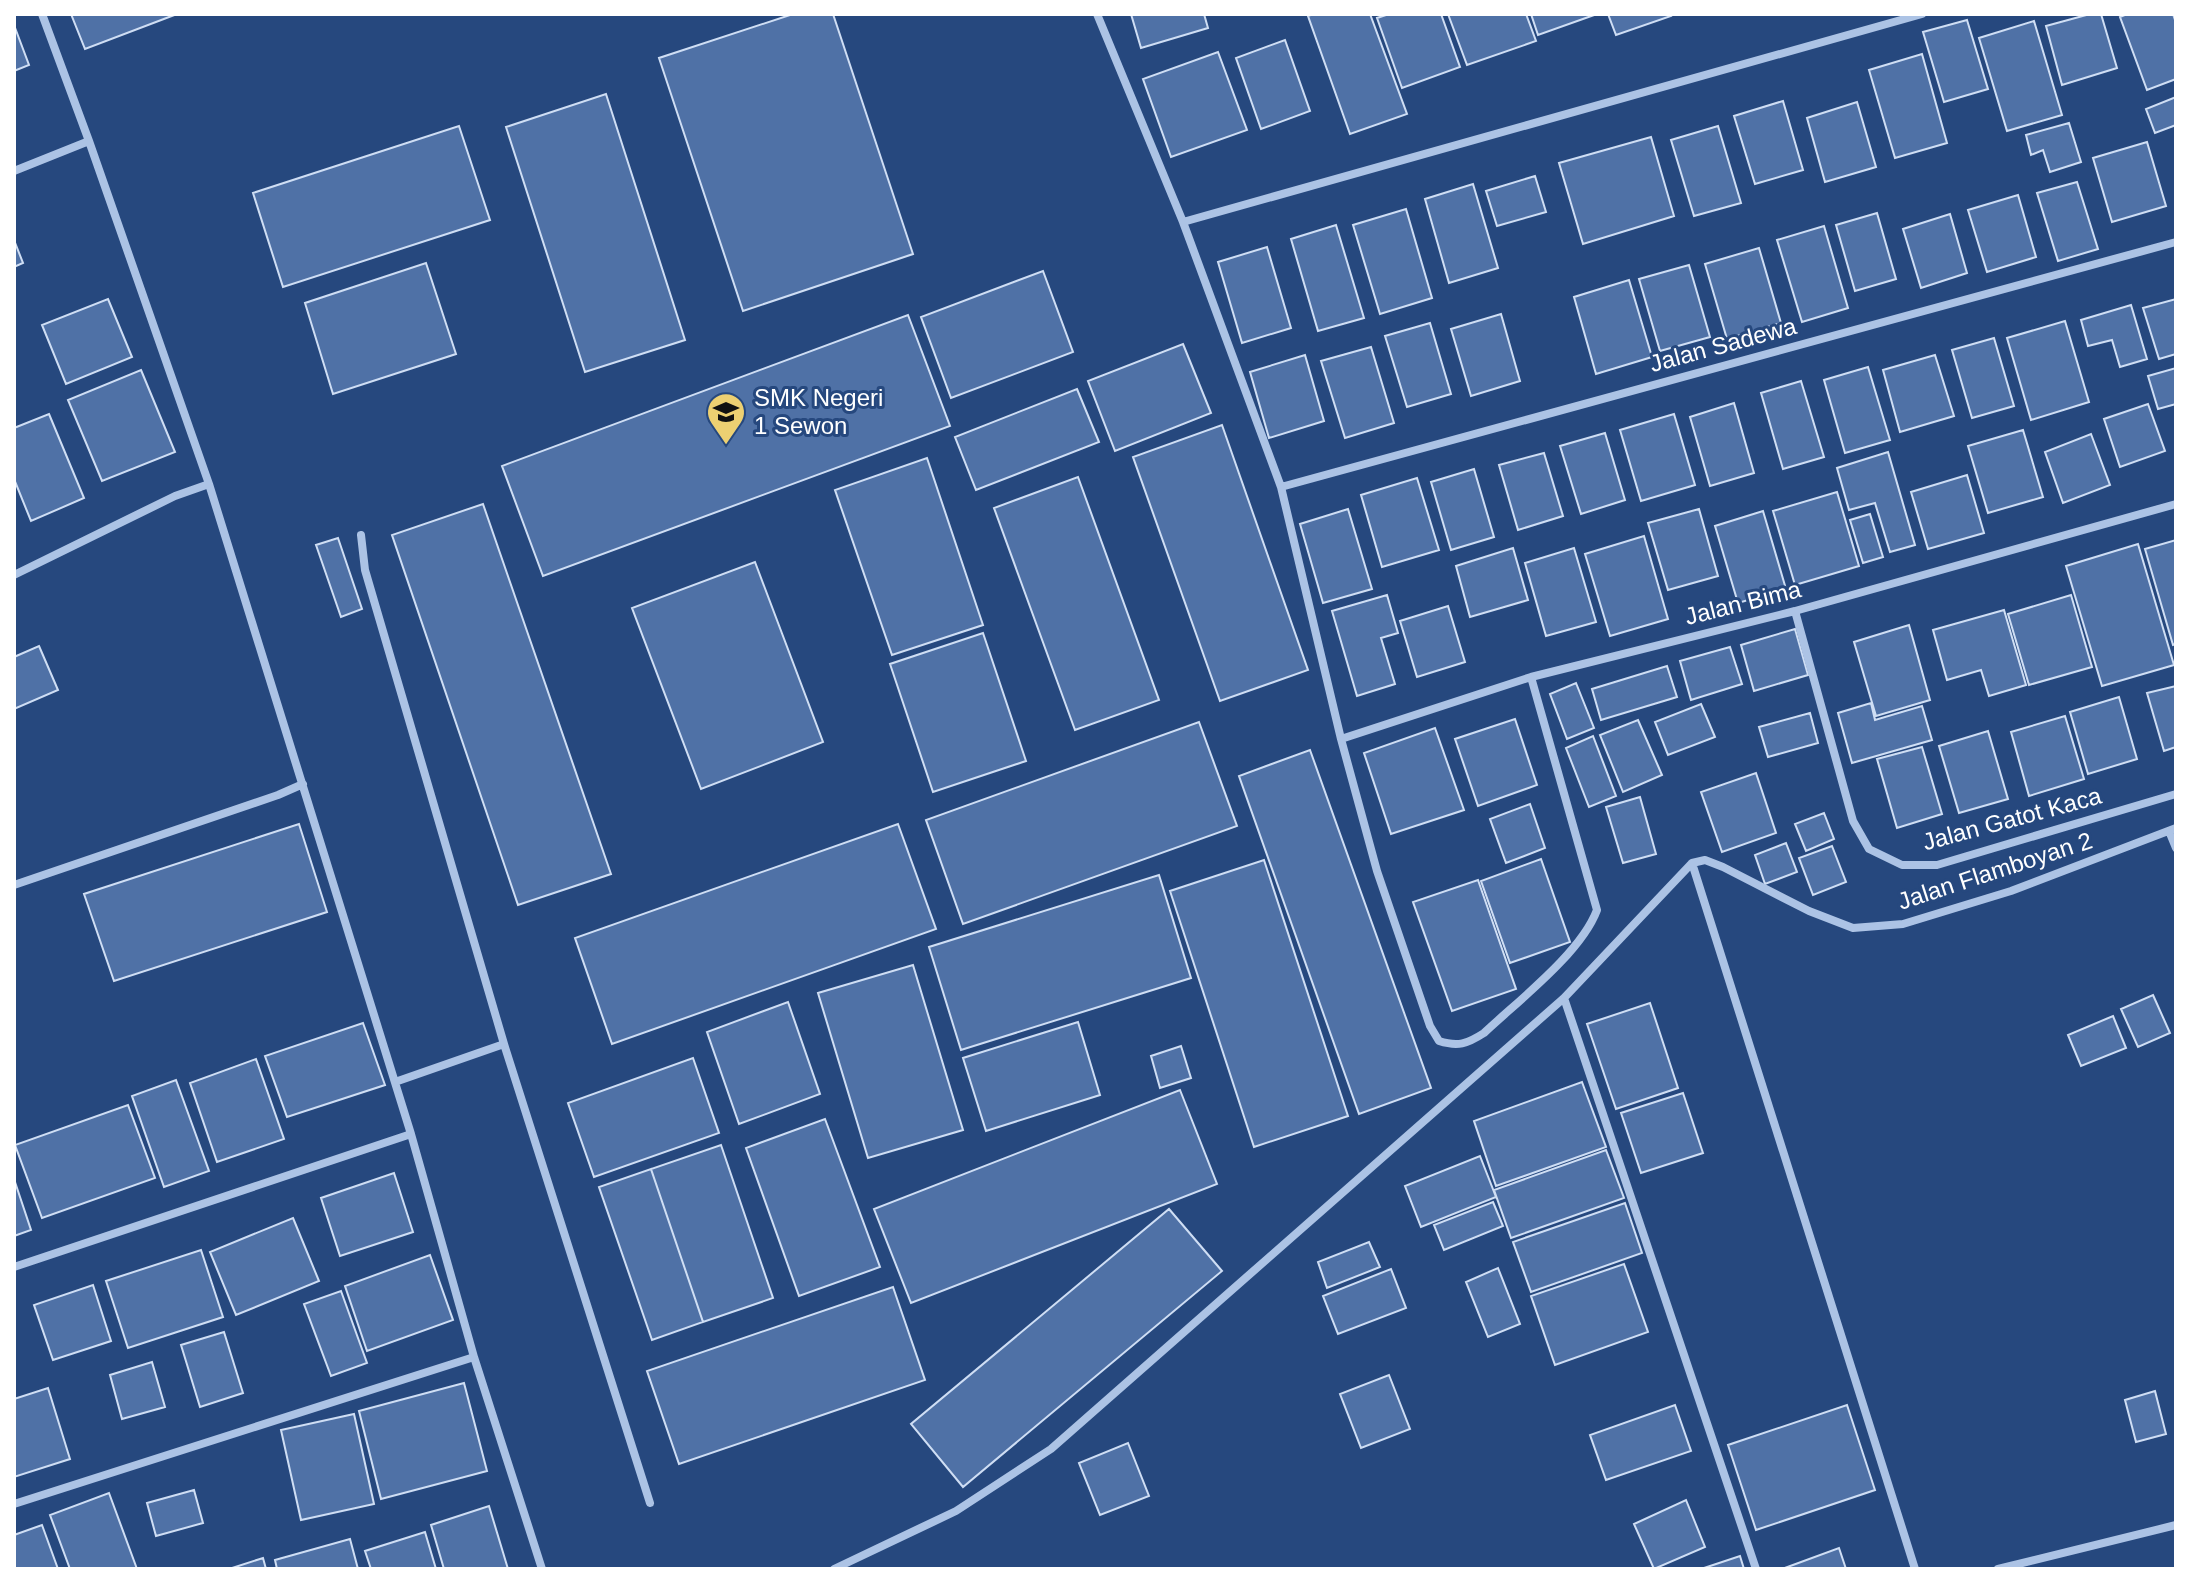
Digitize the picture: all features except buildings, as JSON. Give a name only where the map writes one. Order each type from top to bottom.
[{"type":"street","points":[[42,14],[209,484],[411,1134],[474,1357],[542,1569]]},
{"type":"street","points":[[1097,14],[1183,222],[1281,487],[1341,739],[1377,871],[1430,1026],[1439,1041],[1456,1046],[1470,1043],[1484,1033],[1577,943],[1591,925],[1597,910],[1531,677]]},
{"type":"street","points":[[1183,222],[1922,14]]},
{"type":"street","points":[[14,171],[89,141]]},
{"type":"street","name":"Jalan Sadewa","points":[[1281,487],[2176,242]]},
{"type":"street","points":[[14,575],[175,496],[209,484]]},
{"type":"street","name":"Jalan Bima","points":[[1341,739],[1531,677],[1795,611],[2176,504]]},
{"type":"street","points":[[361,535],[365,570],[381,629],[504,1044],[650,1503]]},
{"type":"street","name":"Jalan Gatot Kaca","points":[[1795,611],[1853,821],[1869,849],[1902,865],[1937,865],[2176,794]]},
{"type":"street","points":[[14,885],[303,784]]},
{"type":"street","points":[[2173,830],[2176,848]]},
{"type":"street","name":"Jalan Flamboyan 2","points":[[1692,863],[1705,860],[1723,867],[1809,911],[1853,928],[1903,924],[2011,891],[2173,830]]},
{"type":"street","points":[[834,1569],[956,1511],[1051,1449],[1564,998],[1692,863],[1915,1569]]},
{"type":"street","points":[[1564,998],[1756,1569]]},
{"type":"street","points":[[395,1082],[504,1044]]},
{"type":"street","points":[[14,1267],[411,1134]]},
{"type":"street","points":[[14,1504],[474,1357]]},
{"type":"street","points":[[1998,1569],[2176,1525]]},
{"type":"place","name":"SMK Negeri 1 Sewon","points":[[726,446]]}]
